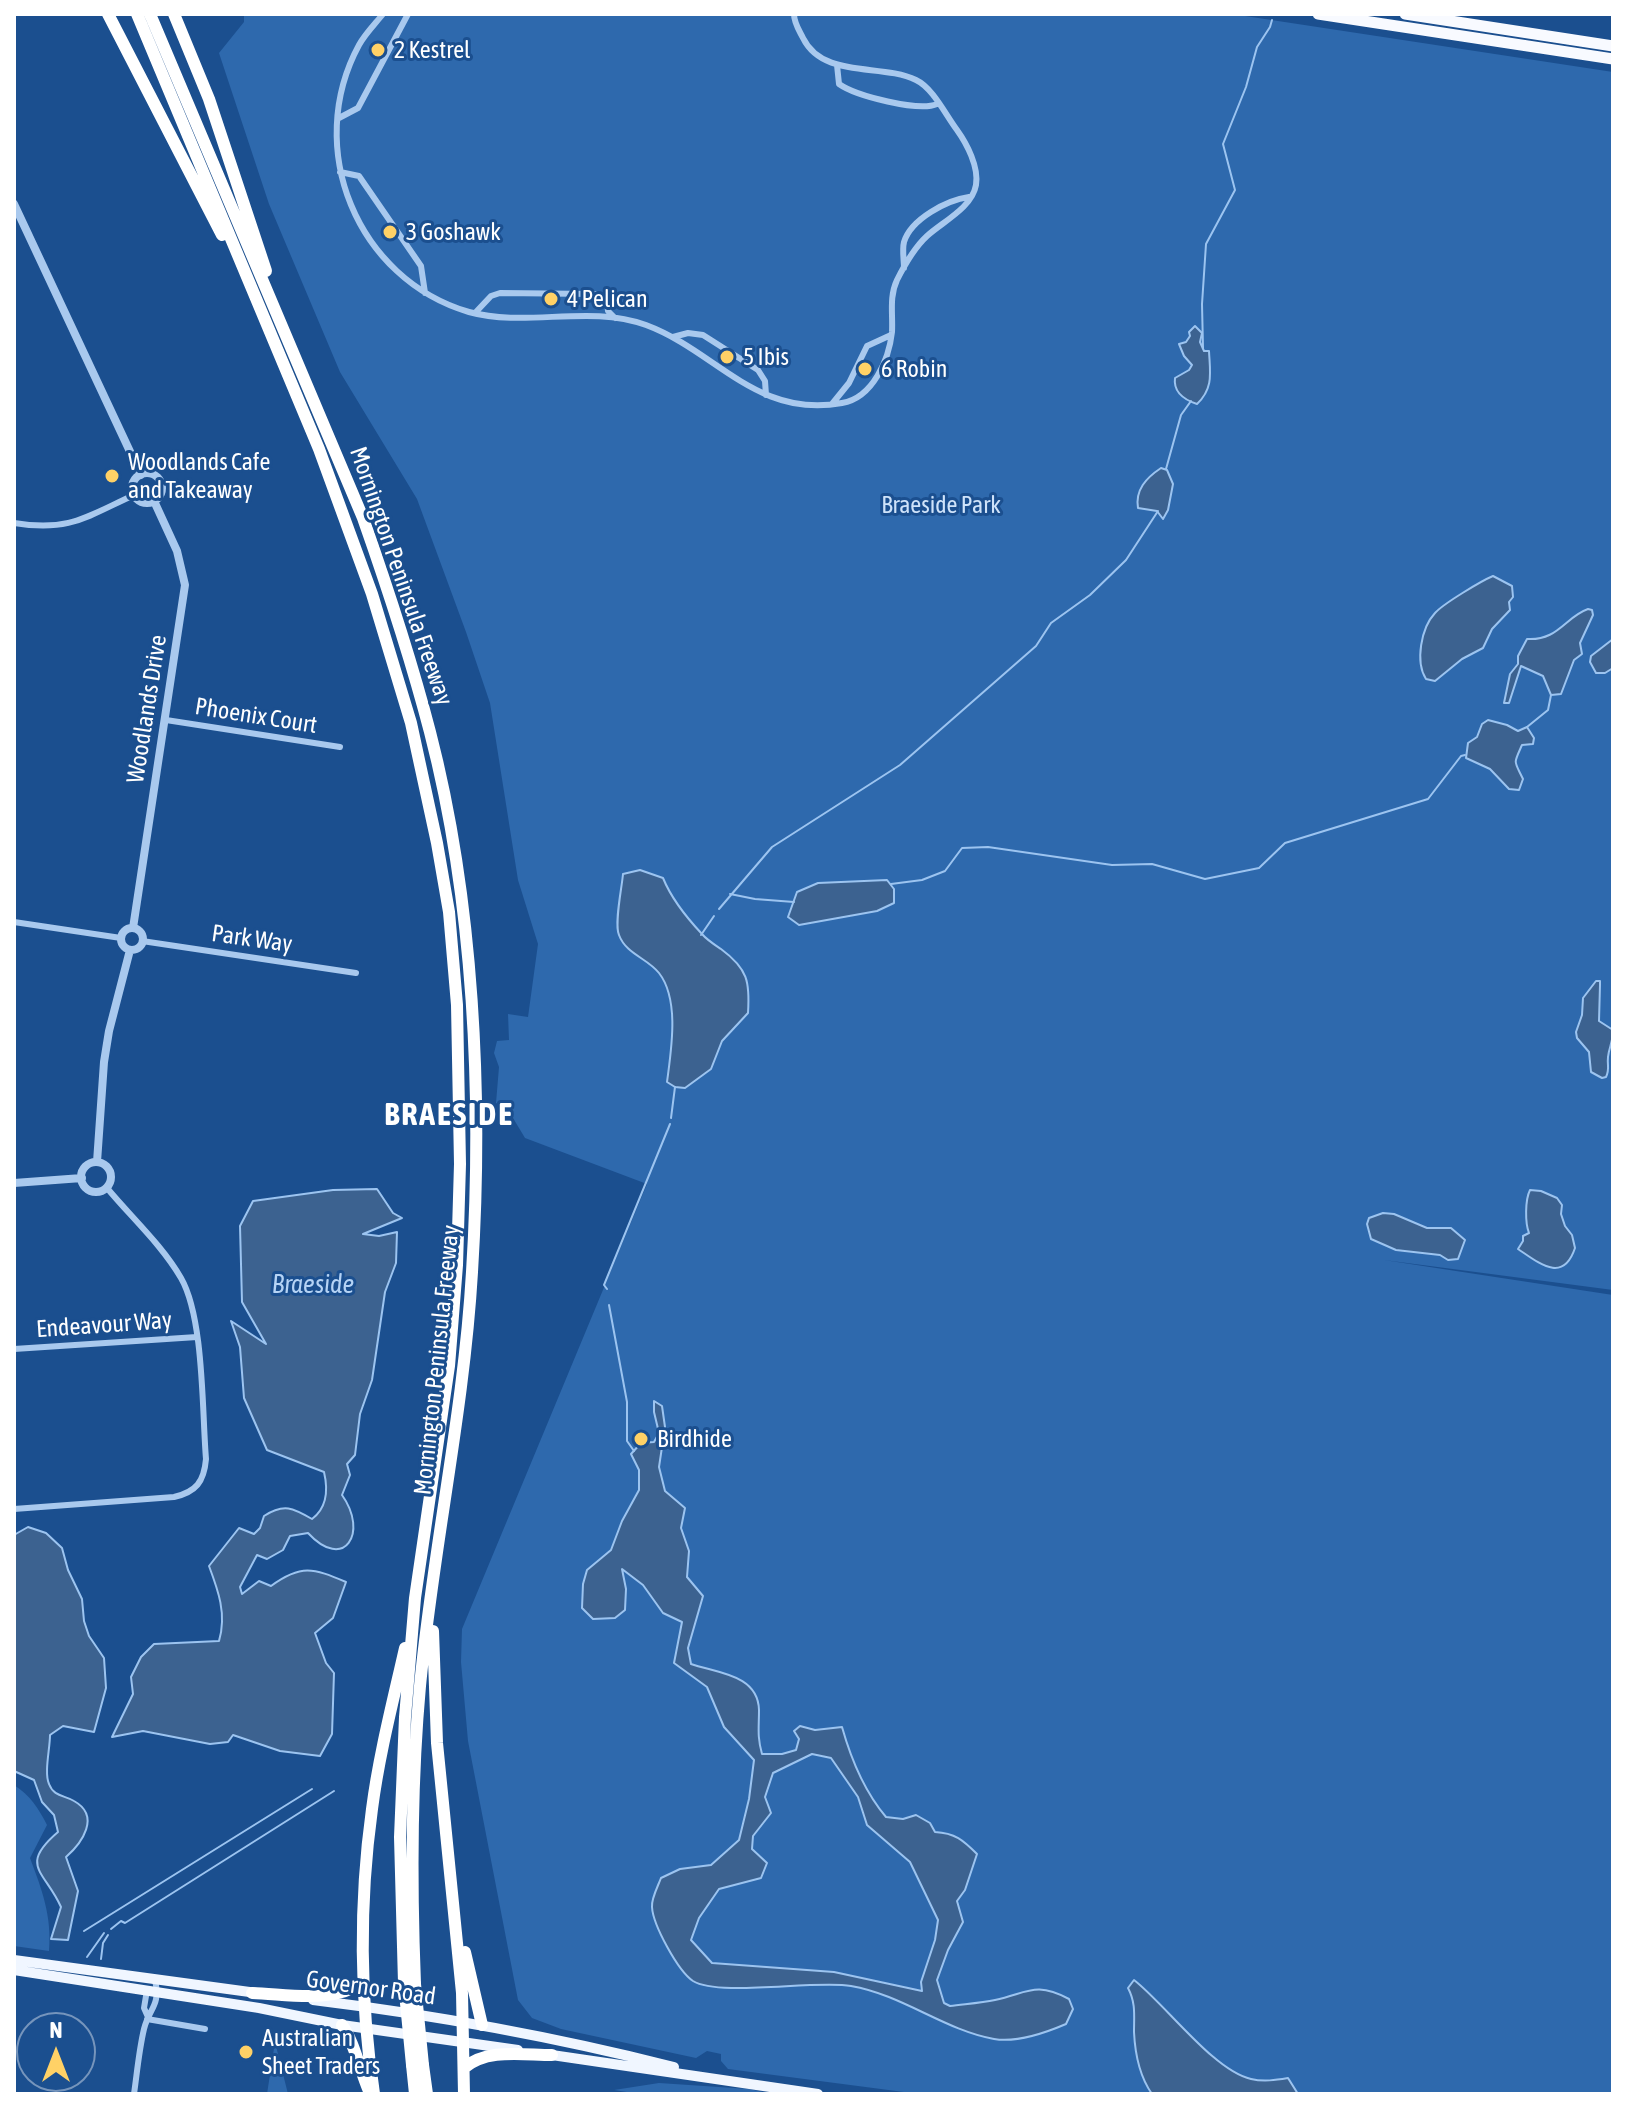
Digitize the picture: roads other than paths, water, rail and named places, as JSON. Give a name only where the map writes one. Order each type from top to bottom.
[{"type":"highway","points":[[108,14],[262,312]]},
{"type":"highway","name":"Mornington Peninsula Freeway","points":[[137,14],[348,523],[411,723],[449,912],[457,1005],[460,1164],[457,1265],[449,1366],[415,1598],[401,1788],[400,1896],[417,2065],[415,2094]]},
{"type":"highway","name":"Mornington Peninsula Freeway","points":[[150,14],[363,518],[431,735],[461,897],[474,1086],[472,1273],[462,1376],[420,1684],[413,1794],[409,1983]]},
{"type":"highway","points":[[174,14],[209,99],[276,299],[363,518]]},
{"type":"highway","points":[[1318,14],[1613,59]]},
{"type":"highway","points":[[1405,14],[1613,46]]},
{"type":"highway","points":[[372,2094],[364,2007],[363,1897],[372,1808],[415,1598]]},
{"type":"highway","points":[[431,1600],[437,1743],[457,1926],[464,2094]]},
{"type":"highway","points":[[457,1926],[482,2025]]},
{"type":"highway","points":[[252,1993],[329,1995],[345,1992],[363,1982]]},
{"type":"highway","points":[[342,2025],[350,2037],[358,2066],[372,2094]]},
{"type":"highway","points":[[464,2068],[476,2059],[492,2056],[552,2055]]},
{"type":"highway","name":"Mornington Peninsula Freeway","points":[[417,2065],[427,2094]]},
{"type":"main road","name":"Governor Road","points":[[14,1960],[463,2021],[586,2045],[719,2079]]},
{"type":"main road","name":"Governor Road","points":[[14,1970],[342,2025],[818,2094]]},
{"type":"street","points":[[383,14],[355,54],[347,75],[339,118],[340,172],[348,202],[386,264],[437,300],[475,313],[504,318],[566,315],[615,318],[643,324],[673,337],[776,400],[798,404],[845,403],[863,393],[887,355],[891,335],[890,305],[896,282],[912,252],[964,205],[976,186],[974,164],[963,139],[937,104],[932,91],[911,78],[837,65],[808,48],[794,21],[794,14]]},
{"type":"street","points":[[339,118],[358,108],[408,14]]},
{"type":"street","points":[[837,65],[839,84],[849,91],[912,107],[937,104]]},
{"type":"street","points":[[340,172],[359,176],[421,266],[425,293]]},
{"type":"street","points":[[904,268],[904,241],[913,227],[943,203],[969,197]]},
{"type":"street","points":[[14,204],[141,475]]},
{"type":"street","points":[[475,313],[491,296],[500,293],[595,294],[607,302],[608,311],[615,318]]},
{"type":"street","points":[[673,337],[688,333],[703,335],[758,370],[765,381],[766,395]]},
{"type":"street","points":[[832,404],[849,383],[867,346],[891,335]]},
{"type":"street","points":[[141,475],[154,475],[161,482],[162,490],[154,501],[145,503],[134,495],[134,482],[141,475]]},
{"type":"street","points":[[14,523],[51,527],[74,523],[134,495]]},
{"type":"street","name":"Woodlands Drive","points":[[133,928],[185,585],[177,551],[154,501]]},
{"type":"street","name":"Phoenix Court","points":[[166,720],[340,747]]},
{"type":"street","points":[[14,922],[121,938]]},
{"type":"street","points":[[133,928],[140,932],[142,941],[139,947],[130,950],[122,945],[121,938],[126,930],[133,928]]},
{"type":"street","name":"Park Way","points":[[142,941],[356,973]]},
{"type":"street","points":[[97,1162],[104,1062],[130,950]]},
{"type":"street","points":[[97,1162],[110,1171],[111,1180],[107,1188],[99,1192],[90,1190],[83,1184],[82,1178],[85,1167],[97,1162]]},
{"type":"street","points":[[14,1183],[82,1178]]},
{"type":"street","points":[[14,1509],[174,1497],[188,1494],[198,1486],[204,1474],[206,1459],[194,1310],[181,1279],[163,1253],[107,1188]]},
{"type":"street","name":"Endeavour Way","points":[[14,1349],[197,1337]]},
{"type":"street","points":[[134,2094],[148,2018],[155,2010],[152,1991],[155,1980]]},
{"type":"street","points":[[148,2018],[205,2029]]},
{"type":"water","points":[[1195,326],[1202,333],[1200,342],[1204,351],[1209,351],[1210,373],[1209,386],[1197,404],[1181,395],[1175,383],[1175,378],[1192,365],[1179,344],[1186,342]]},
{"type":"water","points":[[1161,468],[1167,470],[1173,484],[1163,519],[1157,511],[1138,508],[1138,496],[1143,485]]},
{"type":"water","points":[[1493,576],[1512,586],[1510,610],[1492,629],[1483,648],[1462,659],[1435,681],[1426,679],[1420,655],[1430,619],[1446,604]]},
{"type":"water","points":[[1588,609],[1592,610],[1593,615],[1580,643],[1582,654],[1574,660],[1561,694],[1551,695],[1543,676],[1521,666],[1509,703],[1504,703],[1510,674],[1518,664],[1518,656],[1527,639],[1546,636]]},
{"type":"water","points":[[1613,639],[1613,668],[1605,673],[1596,673],[1590,662],[1591,656]]},
{"type":"water","points":[[1488,720],[1518,731],[1527,727],[1534,738],[1533,744],[1522,745],[1516,760],[1523,779],[1519,790],[1509,789],[1490,769],[1466,758],[1468,743],[1477,737],[1482,724]]},
{"type":"water","points":[[640,870],[663,878],[685,915],[706,938],[737,963],[747,984],[748,1013],[722,1041],[711,1069],[685,1088],[667,1082],[672,1011],[666,984],[659,973],[627,947],[619,935],[623,874]]},
{"type":"water","points":[[887,880],[894,889],[894,903],[877,911],[799,925],[788,917],[797,892],[818,883]]},
{"type":"water","points":[[1596,981],[1600,981],[1599,1021],[1613,1030],[1608,1072],[1602,1078],[1591,1072],[1589,1052],[1577,1038],[1576,1032],[1582,1015],[1583,998]]},
{"type":"water","name":"Braeside","points":[[377,1189],[393,1213],[402,1218],[363,1234],[379,1236],[397,1232],[396,1263],[385,1292],[372,1380],[360,1414],[355,1455],[347,1464],[350,1475],[342,1495],[350,1509],[353,1534],[349,1543],[342,1548],[332,1549],[308,1533],[290,1536],[283,1550],[267,1559],[257,1555],[240,1587],[242,1594],[259,1581],[271,1586],[291,1574],[307,1570],[346,1582],[333,1618],[315,1633],[326,1663],[334,1673],[332,1734],[320,1756],[280,1751],[233,1735],[228,1742],[210,1744],[143,1731],[112,1737],[133,1694],[131,1677],[141,1657],[154,1644],[219,1641],[222,1612],[209,1566],[239,1528],[254,1534],[264,1516],[283,1508],[312,1519],[326,1497],[324,1472],[267,1450],[244,1398],[240,1347],[231,1321],[266,1344],[242,1302],[240,1226],[253,1201],[333,1190]]},
{"type":"water","points":[[1530,1190],[1557,1198],[1562,1205],[1561,1214],[1575,1248],[1570,1259],[1557,1268],[1542,1264],[1518,1249],[1523,1236],[1529,1233],[1526,1212]]},
{"type":"water","points":[[1383,1213],[1394,1214],[1427,1228],[1451,1228],[1465,1240],[1458,1259],[1448,1260],[1440,1255],[1396,1250],[1371,1239],[1367,1224],[1369,1218]]},
{"type":"water","points":[[654,1401],[662,1406],[665,1427],[659,1467],[665,1491],[685,1508],[681,1528],[689,1551],[687,1577],[703,1596],[688,1648],[691,1664],[734,1677],[751,1689],[757,1698],[762,1754],[796,1750],[799,1739],[794,1731],[800,1726],[815,1730],[842,1727],[859,1774],[886,1817],[903,1819],[916,1815],[930,1823],[935,1832],[958,1838],[977,1854],[965,1890],[957,1901],[963,1922],[937,1980],[944,2003],[950,2006],[995,2000],[1032,1990],[1048,1991],[1069,1999],[1073,2009],[1066,2024],[1021,2038],[994,2039],[958,2028],[870,1990],[851,1986],[706,1986],[687,1976],[674,1958],[653,1915],[652,1904],[661,1878],[680,1869],[711,1865],[739,1840],[754,1760],[724,1727],[707,1687],[674,1663],[682,1622],[663,1613],[643,1585],[622,1569],[626,1589],[625,1610],[615,1618],[593,1619],[582,1608],[587,1570],[611,1550],[639,1490],[639,1470],[631,1454],[641,1443],[654,1442],[659,1433]],"holes":[[[812,1754],[831,1758],[858,1797],[867,1825],[910,1862],[938,1920],[921,1982],[922,1991],[834,1972],[712,1963],[691,1940],[699,1918],[719,1889],[761,1878],[767,1863],[752,1849],[753,1836],[771,1813],[765,1797],[773,1773]]]},
{"type":"water","points":[[28,1527],[46,1533],[62,1548],[68,1570],[82,1599],[89,1636],[104,1658],[106,1688],[94,1732],[63,1726],[50,1735],[49,1784],[56,1794],[82,1807],[88,1822],[83,1837],[66,1857],[78,1891],[68,1940],[51,1939],[61,1907],[38,1869],[37,1861],[39,1853],[58,1832],[54,1815],[42,1802],[34,1780],[14,1771],[14,1535]]},
{"type":"water","points":[[1134,1980],[1222,2064],[1251,2079],[1288,2078],[1298,2094],[1152,2094],[1141,2072],[1136,2048],[1133,2004],[1128,1988]]},
{"type":"waterway","points":[[1203,348],[1206,244],[1235,190],[1223,144],[1246,87],[1257,47],[1272,20]]},
{"type":"waterway","points":[[1166,469],[1181,415],[1191,401]]},
{"type":"waterway","points":[[719,909],[772,847],[900,765],[1036,646],[1051,623],[1090,595],[1126,560],[1158,511]]},
{"type":"waterway","points":[[1527,727],[1548,710],[1551,695]]},
{"type":"waterway","points":[[891,884],[922,880],[945,871],[962,848],[988,847],[1112,865],[1152,864],[1205,879],[1259,868],[1285,843],[1428,799],[1461,756],[1465,755]]},
{"type":"waterway","points":[[730,894],[794,902]]},
{"type":"waterway","points":[[701,935],[714,916]]},
{"type":"waterway","points":[[671,1118],[675,1087]]},
{"type":"waterway","points":[[607,1289],[604,1285],[670,1124]]},
{"type":"waterway","points":[[609,1305],[627,1402],[627,1441],[634,1451]]},
{"type":"waterway","points":[[84,1931],[312,1789]]},
{"type":"waterway","points":[[111,1929],[334,1791]]},
{"type":"waterway","points":[[87,1957],[104,1933]]},
{"type":"waterway","points":[[101,1959],[103,1943],[108,1935]]},
{"type":"place","name":"2 Kestrel","points":[[378,50]]},
{"type":"place","name":"3 Goshawk","points":[[390,232]]},
{"type":"place","name":"4 Pelican","points":[[551,299]]},
{"type":"place","name":"5 Ibis","points":[[727,357]]},
{"type":"place","name":"6 Robin","points":[[865,369]]},
{"type":"place","name":"Woodlands Cafe and Takeaway","points":[[112,476]]},
{"type":"place","name":"Birdhide","points":[[641,1439]]},
{"type":"place","name":"Australian Sheet Traders","points":[[246,2052]]},
{"type":"district","name":"BRAESIDE","points":[[449,1115]]},
{"type":"park label","name":"Braeside Park","points":[[941,505]]}]
